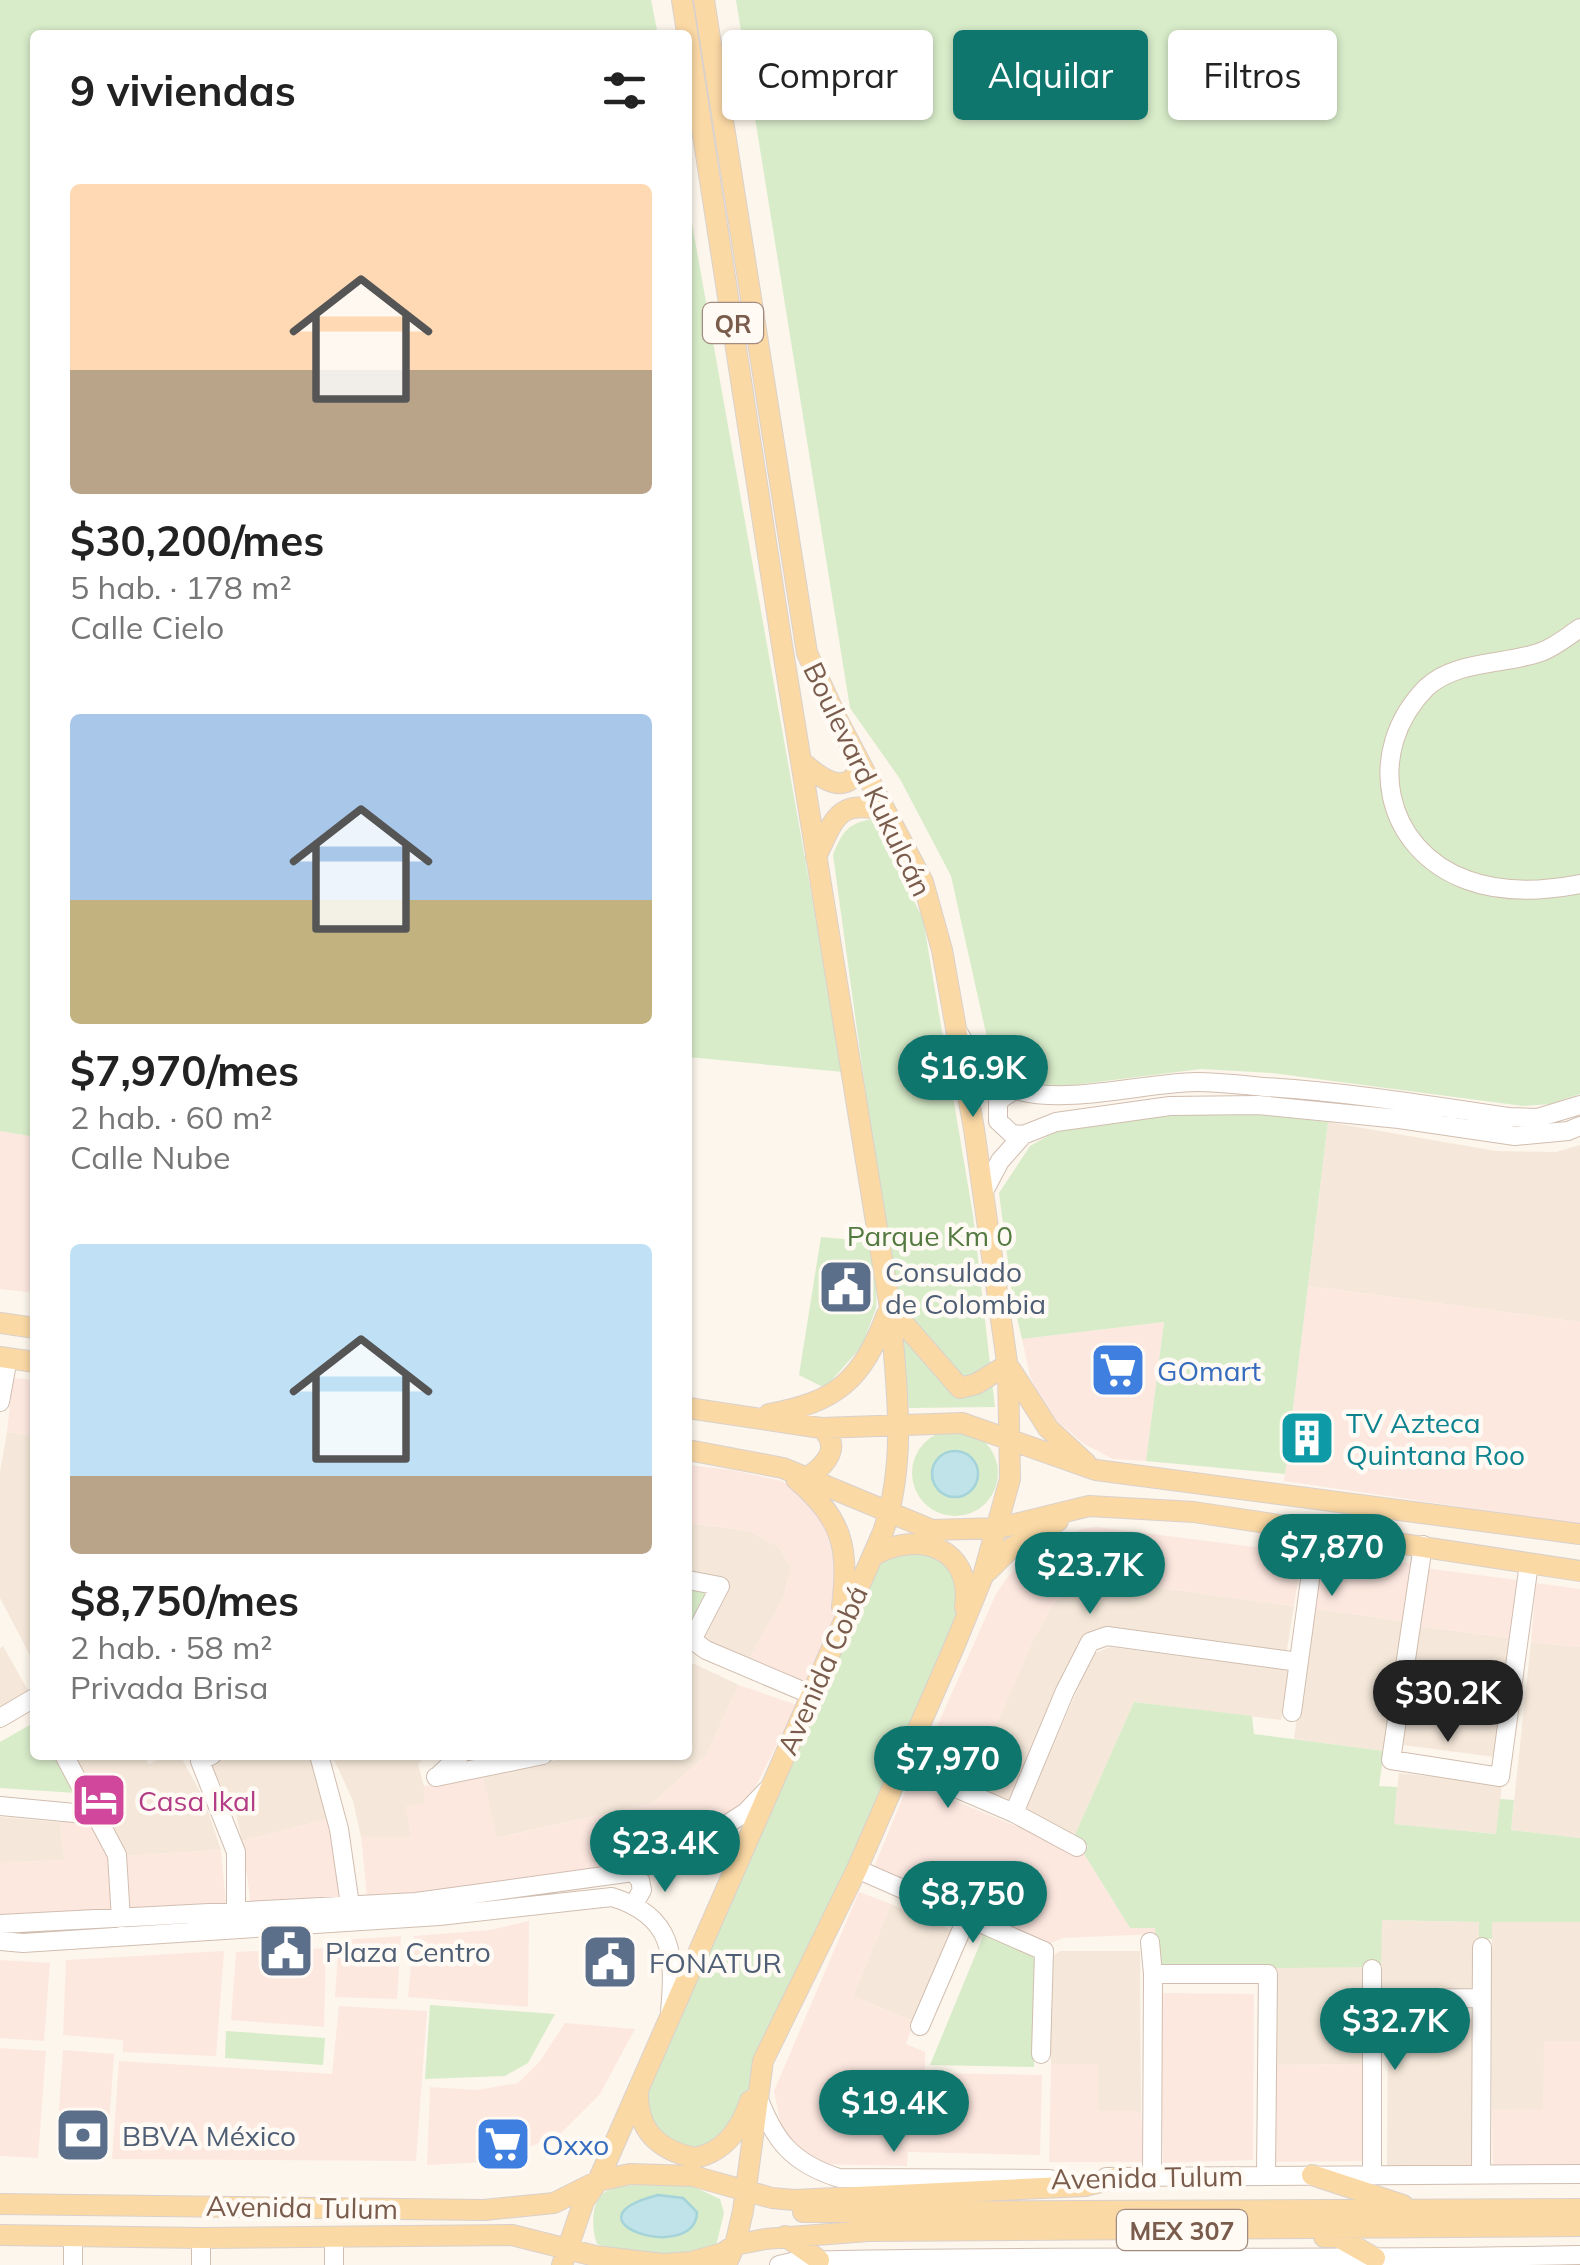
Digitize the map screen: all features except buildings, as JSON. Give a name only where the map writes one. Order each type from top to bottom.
[{"type":"main road","name":"Boulevard Kukulcán","points":[[682,0],[687,30]]},
{"type":"main road","name":"Boulevard Kukulcán","points":[[704,0],[801,630],[815,675],[922,882],[942,950],[1007,1362],[1011,1468]]},
{"type":"main road","name":"Boulevard Kukulcán","points":[[692,64],[890,1308],[898,1426]]},
{"type":"main road","points":[[801,761],[829,784],[839,785],[857,774],[861,764]]},
{"type":"main road","points":[[816,857],[835,819],[844,811],[859,805],[885,811]]},
{"type":"main road","points":[[752,1417],[805,1408],[831,1396],[864,1362],[890,1308],[960,1388],[976,1384],[1007,1362],[1048,1428],[1096,1470]]},
{"type":"main road","points":[[0,1324],[30,1327]]},
{"type":"main road","points":[[4,1357],[30,1361]]},
{"type":"main road","points":[[692,1409],[820,1428],[962,1423],[1058,1460],[1096,1470],[1580,1534]]},
{"type":"main road","points":[[898,1459],[905,1446],[932,1423]]},
{"type":"main road","name":"Avenida Cobá","points":[[566,2257],[584,2201],[598,2181],[669,2024],[873,1556],[889,1515],[898,1459],[898,1426]]},
{"type":"main road","points":[[808,1477],[821,1468],[831,1451],[830,1438],[820,1428]]},
{"type":"main road","points":[[638,2092],[638,2112],[646,2131],[658,2145],[694,2158],[723,2146],[744,2117],[764,2061],[857,1869],[984,1576],[1011,1468],[980,1428]]},
{"type":"main road","points":[[692,1451],[782,1468],[932,1530],[999,1528],[1089,1506],[1194,1512],[1580,1571]]},
{"type":"main road","points":[[782,1468],[822,1502],[841,1539],[845,1580],[840,1631]]},
{"type":"main road","points":[[894,1484],[897,1496],[917,1525]]},
{"type":"main road","points":[[1194,1512],[1204,1500],[1197,1486]]},
{"type":"main road","points":[[966,1530],[992,1512],[1008,1492]]},
{"type":"main road","points":[[1266,1522],[1257,1505],[1262,1496],[1270,1494]]},
{"type":"main road","points":[[984,1576],[1012,1548],[1089,1506]]},
{"type":"main road","points":[[873,1556],[893,1545],[912,1542],[927,1544],[946,1554],[966,1585],[960,1634]]},
{"type":"main road","points":[[726,2265],[736,2245],[764,2061]]},
{"type":"main road","name":"Avenida Tulum","points":[[0,2204],[484,2210],[554,2204],[598,2181],[630,2174],[693,2176],[746,2190],[774,2208],[803,2212],[1580,2209]]},
{"type":"main road","points":[[1312,2175],[1419,2210]]},
{"type":"main road","points":[[746,2190],[794,2200],[1084,2186],[1120,2177]]},
{"type":"main road","points":[[531,2238],[540,2222],[537,2205]]},
{"type":"main road","name":"Avenida Tulum","points":[[0,2235],[512,2235],[531,2238],[566,2257],[664,2264],[690,2262],[736,2245],[784,2236],[868,2231],[1580,2226]]},
{"type":"main road","points":[[1212,2230],[1338,2238],[1375,2258]]},
{"type":"main road","points":[[784,2236],[820,2260]]},
{"type":"street","points":[[1580,628],[1545,651],[1506,662],[1469,666],[1430,685],[1409,710],[1389,754],[1390,789],[1403,831],[1430,861],[1468,880],[1512,889],[1556,889],[1580,884]]},
{"type":"street","points":[[956,1026],[979,1063],[1014,1090],[1028,1093],[1196,1082],[1296,1089],[1537,1118],[1580,1105]]},
{"type":"street","points":[[1014,1090],[998,1102],[998,1121],[1004,1129],[1023,1134]]},
{"type":"street","points":[[983,1192],[1000,1161],[1023,1134],[1056,1122],[1170,1106],[1258,1105],[1516,1136],[1568,1131],[1580,1126]]},
{"type":"street","points":[[0,1402],[4,1357]]},
{"type":"street","points":[[1292,1712],[1318,1529]]},
{"type":"street","points":[[1423,1545],[1391,1760],[1500,1777],[1528,1563]]},
{"type":"street","points":[[692,1581],[720,1586],[692,1635]]},
{"type":"street","points":[[1014,1813],[1065,1690],[1090,1642],[1107,1636],[1299,1662]]},
{"type":"street","points":[[692,1640],[812,1695]]},
{"type":"street","points":[[0,1718],[30,1700]]},
{"type":"street","points":[[67,1760],[117,1855],[121,1919]]},
{"type":"street","points":[[202,1760],[236,1852],[236,1919]]},
{"type":"street","points":[[320,1760],[339,1828],[350,1905]]},
{"type":"street","points":[[449,1760],[436,1777],[519,1760]]},
{"type":"street","points":[[902,1765],[1014,1813],[1078,1847]]},
{"type":"street","points":[[0,1941],[23,1942],[350,1905],[416,1902],[633,1872],[704,1839],[746,1812],[771,1786]]},
{"type":"street","points":[[0,1806],[96,1815]]},
{"type":"street","points":[[857,1869],[1044,1951],[1041,2054]]},
{"type":"street","points":[[633,1872],[642,1890],[634,1904]]},
{"type":"street","points":[[0,1924],[439,1916],[612,1897],[634,1904],[651,1916],[664,1934],[673,1975],[669,2024]]},
{"type":"street","points":[[920,2026],[967,1917]]},
{"type":"street","points":[[1150,1942],[1152,2176]]},
{"type":"street","points":[[1481,2174],[1482,1947]]},
{"type":"street","points":[[1372,1969],[1372,2177]]},
{"type":"street","points":[[1153,1974],[1268,1974],[1266,2175]]},
{"type":"street","points":[[1371,1999],[1482,1998]]},
{"type":"street","name":"Avenida Tulum","points":[[757,2093],[776,2138],[814,2170],[839,2178],[1580,2174]]},
{"type":"street","points":[[334,2237],[334,2265]]},
{"type":"street","points":[[73,2238],[73,2265]]},
{"type":"street","points":[[201,2238],[201,2265]]},
{"type":"street","points":[[779,2265],[820,2260],[1530,2261],[1580,2255]]},
{"type":"shaded area","points":[[1328,1122],[1496,1151],[1556,1152],[1580,1145],[1580,1322],[1308,1286]]},
{"type":"shaded area","points":[[0,1131],[30,1136],[30,1292],[0,1289]]},
{"type":"shaded area","points":[[1308,1286],[1580,1322],[1580,1524],[1284,1481]]},
{"type":"shaded area","points":[[1164,1322],[1146,1461],[1113,1459],[1084,1444],[1056,1420],[1039,1398],[1022,1339]]},
{"type":"shaded area","points":[[13,1378],[30,1380],[30,1435],[7,1432]]},
{"type":"shaded area","points":[[7,1432],[30,1435],[30,1655],[0,1598],[0,1472]]},
{"type":"shaded area","points":[[692,1465],[782,1481],[823,1510],[842,1559],[837,1611],[805,1687],[748,1661],[782,1600],[792,1568],[779,1547],[749,1531],[692,1524]]},
{"type":"shaded area","points":[[692,1524],[749,1531],[779,1547],[792,1568],[782,1600],[748,1661],[701,1641],[692,1593]]},
{"type":"shaded area","points":[[1097,1527],[1302,1553],[1294,1606],[1115,1582],[1074,1587],[1052,1606],[1032,1642],[968,1790],[918,1769],[996,1594],[1009,1575],[1057,1542],[1082,1529]]},
{"type":"shaded area","points":[[1318,1552],[1410,1563],[1402,1621],[1311,1608]]},
{"type":"shaded area","points":[[1425,1568],[1517,1580],[1509,1638],[1418,1626]]},
{"type":"shaded area","points":[[1094,1582],[1294,1606],[1286,1656],[1104,1630],[1009,1808],[968,1790],[1032,1642],[1052,1606],[1074,1587]]},
{"type":"shaded area","points":[[1536,1583],[1580,1589],[1580,1647],[1531,1642]]},
{"type":"shaded area","points":[[1311,1608],[1402,1621],[1384,1751],[1294,1739]]},
{"type":"shaded area","points":[[1418,1626],[1509,1638],[1495,1757],[1403,1745]]},
{"type":"shaded area","points":[[1531,1642],[1580,1647],[1580,1838],[1511,1830]]},
{"type":"shaded area","points":[[3,1646],[29,1692],[0,1708],[0,1648]]},
{"type":"shaded area","points":[[1110,1647],[1288,1670],[1281,1720],[1134,1702],[1074,1837],[1023,1814],[1093,1654]]},
{"type":"shaded area","points":[[692,1663],[739,1685],[706,1755],[653,1803],[496,1838],[483,1777],[556,1760],[692,1760]]},
{"type":"shaded area","points":[[739,1685],[797,1705],[745,1808],[630,1869],[425,1895],[367,1896],[361,1837],[411,1837],[406,1806],[424,1804],[424,1786],[483,1777],[497,1838],[653,1803],[706,1755]]},
{"type":"shaded area","points":[[74,1760],[146,1760],[149,1764],[183,1760],[204,1799],[221,1850],[123,1856]]},
{"type":"shaded area","points":[[313,1760],[331,1818],[242,1841],[235,1810],[209,1763]]},
{"type":"shaded area","points":[[334,1760],[422,1760],[418,1764],[425,1805],[406,1807],[412,1837],[361,1837],[353,1801]]},
{"type":"shaded area","points":[[1399,1773],[1502,1784],[1497,1834],[1393,1824]]},
{"type":"shaded area","points":[[909,1782],[1084,1854],[1130,1928],[1155,1927],[1156,1934],[1063,1938],[1041,1947],[870,1877]]},
{"type":"shaded area","points":[[0,1817],[60,1822],[64,1860],[0,1863]]},
{"type":"shaded area","points":[[331,1818],[344,1898],[251,1904],[242,1841]]},
{"type":"shaded area","points":[[91,1821],[109,1860],[112,1913],[0,1920],[0,1863],[64,1860],[60,1822]]},
{"type":"shaded area","points":[[221,1850],[226,1906],[126,1912],[123,1856]]},
{"type":"shaded area","points":[[859,1892],[891,1904],[853,1996],[914,2022],[906,2044],[925,2052],[925,2073],[1042,2075],[1040,2155],[908,2152],[907,2166],[815,2164],[799,2154],[781,2126],[774,2091]]},
{"type":"shaded area","points":[[891,1904],[953,1931],[914,2022],[853,1996]]},
{"type":"shaded area","points":[[1381,1920],[1480,1922],[1478,1991],[1380,1989]]},
{"type":"shaded area","points":[[529,1921],[528,2007],[408,1997],[414,1936],[490,1930]]},
{"type":"shaded area","points":[[1492,1922],[1580,1922],[1580,2041],[1544,2042],[1544,2110],[1492,2110]]},
{"type":"shaded area","points":[[401,1936],[397,1999],[335,1997],[339,1940]]},
{"type":"shaded area","points":[[326,1948],[324,2027],[231,2020],[236,1952]]},
{"type":"shaded area","points":[[224,1951],[216,2056],[123,2052],[123,2040],[63,2035],[66,1960]]},
{"type":"shaded area","points":[[1060,1951],[1140,1951],[1141,2111],[1098,2112],[1098,2064],[1051,2064],[1051,1957]]},
{"type":"shaded area","points":[[0,1960],[50,1963],[44,2041],[0,2038]]},
{"type":"shaded area","points":[[1273,1967],[1363,1967],[1364,2064],[1273,2065]]},
{"type":"shaded area","points":[[1160,1993],[1254,1994],[1253,2160],[1163,2163]]},
{"type":"shaded area","points":[[339,2006],[427,2011],[416,2161],[112,2159],[119,2061],[332,2074]]},
{"type":"shaded area","points":[[1388,2017],[1472,2018],[1472,2168],[1387,2167]]},
{"type":"shaded area","points":[[565,2023],[635,2029],[600,2094],[560,2134],[513,2154],[488,2162],[427,2165],[430,2087],[477,2090],[518,2083],[540,2061]]},
{"type":"shaded area","points":[[1544,2041],[1580,2041],[1580,2168],[1493,2168],[1492,2110],[1543,2109]]},
{"type":"shaded area","points":[[0,2048],[46,2051],[38,2158],[0,2156]]},
{"type":"shaded area","points":[[63,2050],[114,2054],[107,2156],[56,2153]]},
{"type":"shaded area","points":[[1051,2064],[1098,2064],[1098,2111],[1141,2111],[1143,2162],[1049,2162]]},
{"type":"shaded area","points":[[1364,2064],[1365,2161],[1274,2162],[1273,2065]]},
{"type":"green space","points":[[0,0],[651,0],[657,30],[30,30],[30,1136],[0,1131]]},
{"type":"green space","points":[[736,0],[1580,0],[1580,1094],[1550,1104],[1523,1106],[1272,1073],[1201,1069],[1026,1091],[996,1078],[951,876],[900,779],[850,708],[755,120],[933,120],[933,30],[741,30]]},
{"type":"green space","points":[[692,223],[843,1072],[692,1057]]},
{"type":"green space","name":"Parque Km 0","points":[[873,819],[923,919],[973,1215],[995,1407],[909,1408],[833,855],[847,830]]},
{"type":"green space","points":[[1195,1107],[1328,1122],[1285,1474],[1146,1461],[1164,1322],[1022,1339],[999,1193],[1030,1146],[1062,1128]]},
{"type":"green space","points":[[821,1237],[878,1242],[876,1308],[862,1346],[825,1388],[799,1375]]},
{"type":"green space","points":[[955,1430],[979,1437],[991,1449],[998,1473],[991,1497],[979,1509],[955,1516],[931,1509],[919,1497],[912,1473],[919,1449],[931,1437]]},
{"type":"green space","points":[[908,1546],[935,1551],[967,1595],[732,2126],[721,2140],[693,2152],[652,2132],[643,2097],[878,1565]]},
{"type":"green space","points":[[692,1584],[715,1589],[692,1626]]},
{"type":"green space","points":[[1134,1702],[1252,1716],[1254,1734],[1384,1751],[1379,1786],[1397,1787],[1394,1824],[1496,1834],[1500,1799],[1514,1800],[1511,1830],[1580,1838],[1580,1922],[1492,1922],[1492,1939],[1479,1939],[1479,1922],[1382,1920],[1381,1967],[1158,1969],[1155,1928],[1130,1928],[1084,1854],[1088,1846],[1074,1837]]},
{"type":"green space","points":[[30,1725],[30,1760],[58,1760],[76,1793],[0,1788],[0,1742]]},
{"type":"green space","points":[[984,1934],[1039,1960],[1034,2067],[930,2065]]},
{"type":"green space","points":[[430,2005],[555,2014],[528,2063],[505,2076],[425,2079]]},
{"type":"green space","points":[[226,2031],[325,2038],[323,2065],[225,2058]]},
{"type":"green space","points":[[652,2183],[692,2186],[720,2199],[724,2213],[716,2246],[656,2254],[626,2252],[597,2244],[594,2214],[598,2199],[619,2187]]},
{"type":"water","points":[[955,1451],[972,1457],[978,1474],[972,1491],[955,1497],[938,1491],[932,1474],[938,1457]]},
{"type":"water","points":[[658,2195],[683,2198],[697,2212],[691,2228],[658,2237],[626,2226],[621,2216],[631,2205]]},
{"type":"place","name":"Consulado de Colombia","points":[[846,1287]]},
{"type":"place","name":"GOmart","points":[[1118,1370]]},
{"type":"place","name":"TV Azteca Quintana Roo","points":[[1307,1438]]},
{"type":"place","name":"Casa Ikal","points":[[99,1800]]},
{"type":"place","name":"Plaza Centro","points":[[286,1951]]},
{"type":"place","name":"FONATUR","points":[[610,1962]]},
{"type":"place","name":"BBVA México","points":[[83,2135]]},
{"type":"place","name":"Oxxo","points":[[503,2144]]}]
